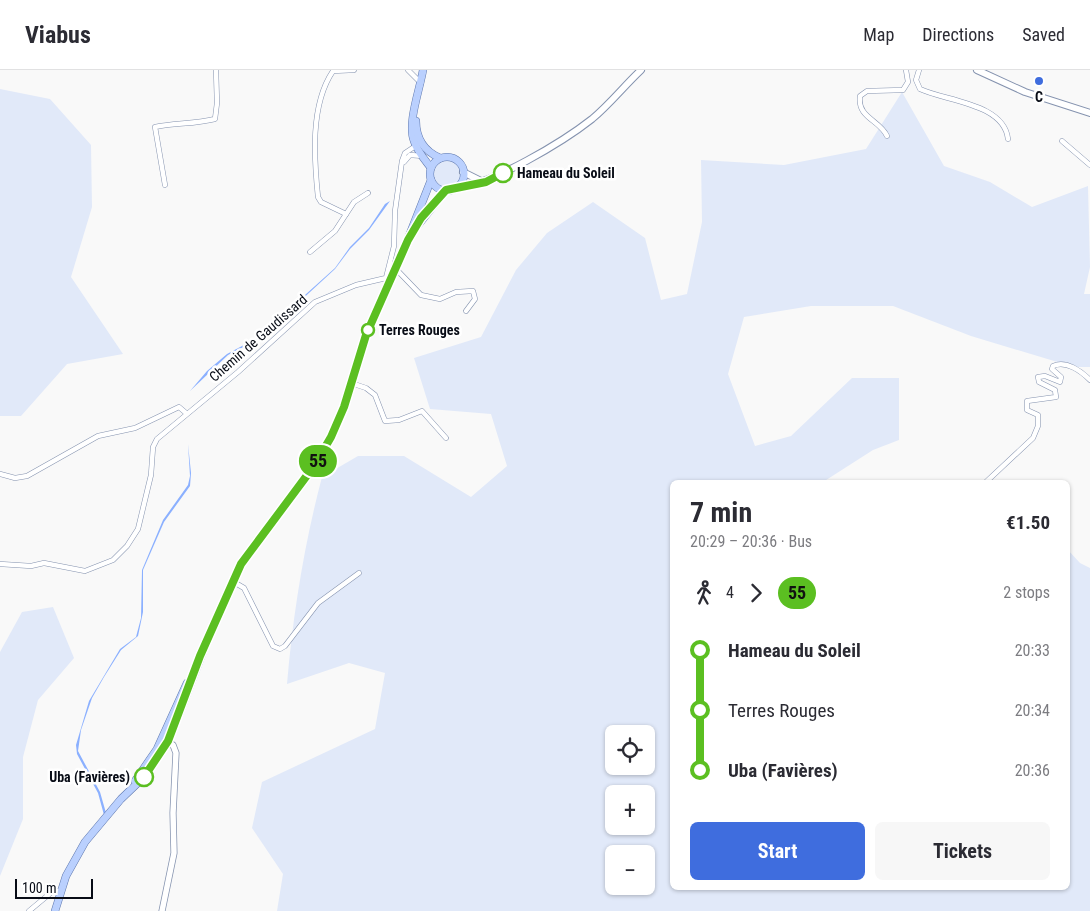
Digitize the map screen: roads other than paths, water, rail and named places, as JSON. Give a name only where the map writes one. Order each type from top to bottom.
[{"type":"main road","points":[[55,911],[60,891],[85,842],[121,799],[165,740],[232,581],[246,556],[324,450],[342,412],[366,335],[396,269],[431,180],[431,168],[415,145],[412,124],[425,70]]},
{"type":"main road","points":[[425,70],[416,123],[418,136],[425,148],[440,158],[449,157],[457,160],[463,172],[462,180],[457,187]]},
{"type":"main road","points":[[408,240],[421,218],[446,190],[483,182],[575,132],[606,107],[641,70]]},
{"type":"main road","points":[[977,70],[1026,92],[1090,113]]},
{"type":"main road","points":[[431,168],[440,158]]},
{"type":"main road","points":[[463,172],[483,182]]},
{"type":"main road","points":[[431,180],[437,187],[446,190]]},
{"type":"street","points":[[165,185],[155,127],[173,123],[193,124],[215,120],[217,103],[216,70]]},
{"type":"street","points":[[346,214],[321,202],[318,197],[314,126],[316,112],[330,75],[333,71],[354,70]]},
{"type":"street","points":[[401,70],[408,70],[421,82]]},
{"type":"street","points":[[887,136],[885,131],[862,111],[860,96],[867,91],[903,90],[908,82],[906,70]]},
{"type":"street","points":[[919,70],[916,80],[920,89],[986,110],[1005,129],[1008,139]]},
{"type":"street","points":[[1062,141],[1090,165]]},
{"type":"street","points":[[401,168],[406,153],[415,145],[425,148]]},
{"type":"street","points":[[401,168],[410,155],[422,156]]},
{"type":"street","name":"Chemin de Gaudissard","points":[[186,413],[238,372],[315,302],[356,285],[386,278],[394,246],[395,211],[401,168]]},
{"type":"street","points":[[310,252],[334,231],[354,202],[368,193]]},
{"type":"street","points":[[396,269],[421,296],[440,299],[456,292],[473,292],[475,299],[466,311]]},
{"type":"street","points":[[988,480],[1035,435],[1038,415],[1027,410],[1027,401],[1056,397],[1055,390],[1038,381],[1039,376],[1060,382],[1062,378],[1052,368],[1054,365],[1059,364],[1077,369],[1090,380]]},
{"type":"street","points":[[351,383],[364,387],[375,395],[385,421],[399,420],[423,411],[446,438]]},
{"type":"street","points":[[0,474],[21,478],[98,436],[136,428],[179,407],[186,413],[154,443],[151,475],[138,529],[127,546],[113,560],[85,571],[44,563],[31,566],[0,564]]},
{"type":"street","points":[[232,581],[244,588],[272,645],[278,649],[284,647],[318,603],[359,573]]},
{"type":"street","points":[[162,911],[174,853],[173,813],[176,753],[173,745],[165,740]]},
{"type":"street","points":[[29,911],[53,891],[60,891]]},
{"type":"water","points":[[390,201],[369,230],[350,249],[335,269],[284,317],[295,304],[335,268],[350,247],[369,228],[385,204]]},
{"type":"water","points":[[280,322],[276,330],[228,355],[190,391],[207,371],[227,354],[274,329]]},
{"type":"water","points":[[188,444],[191,473],[190,486],[164,522],[143,570],[143,612],[138,636],[121,650],[104,677],[92,698],[81,730],[78,751],[100,792],[106,813],[104,815],[98,793],[77,754],[76,745],[89,701],[120,649],[136,637],[141,618],[142,570],[163,520],[188,485],[190,476]]},
{"type":"place","name":"C","points":[[1039,81]]},
{"type":"place","name":"Hameau du Soleil","points":[[503,173]]},
{"type":"place","name":"Terres Rouges","points":[[368,330]]},
{"type":"place","name":"Uba (Favières)","points":[[144,777]]}]
